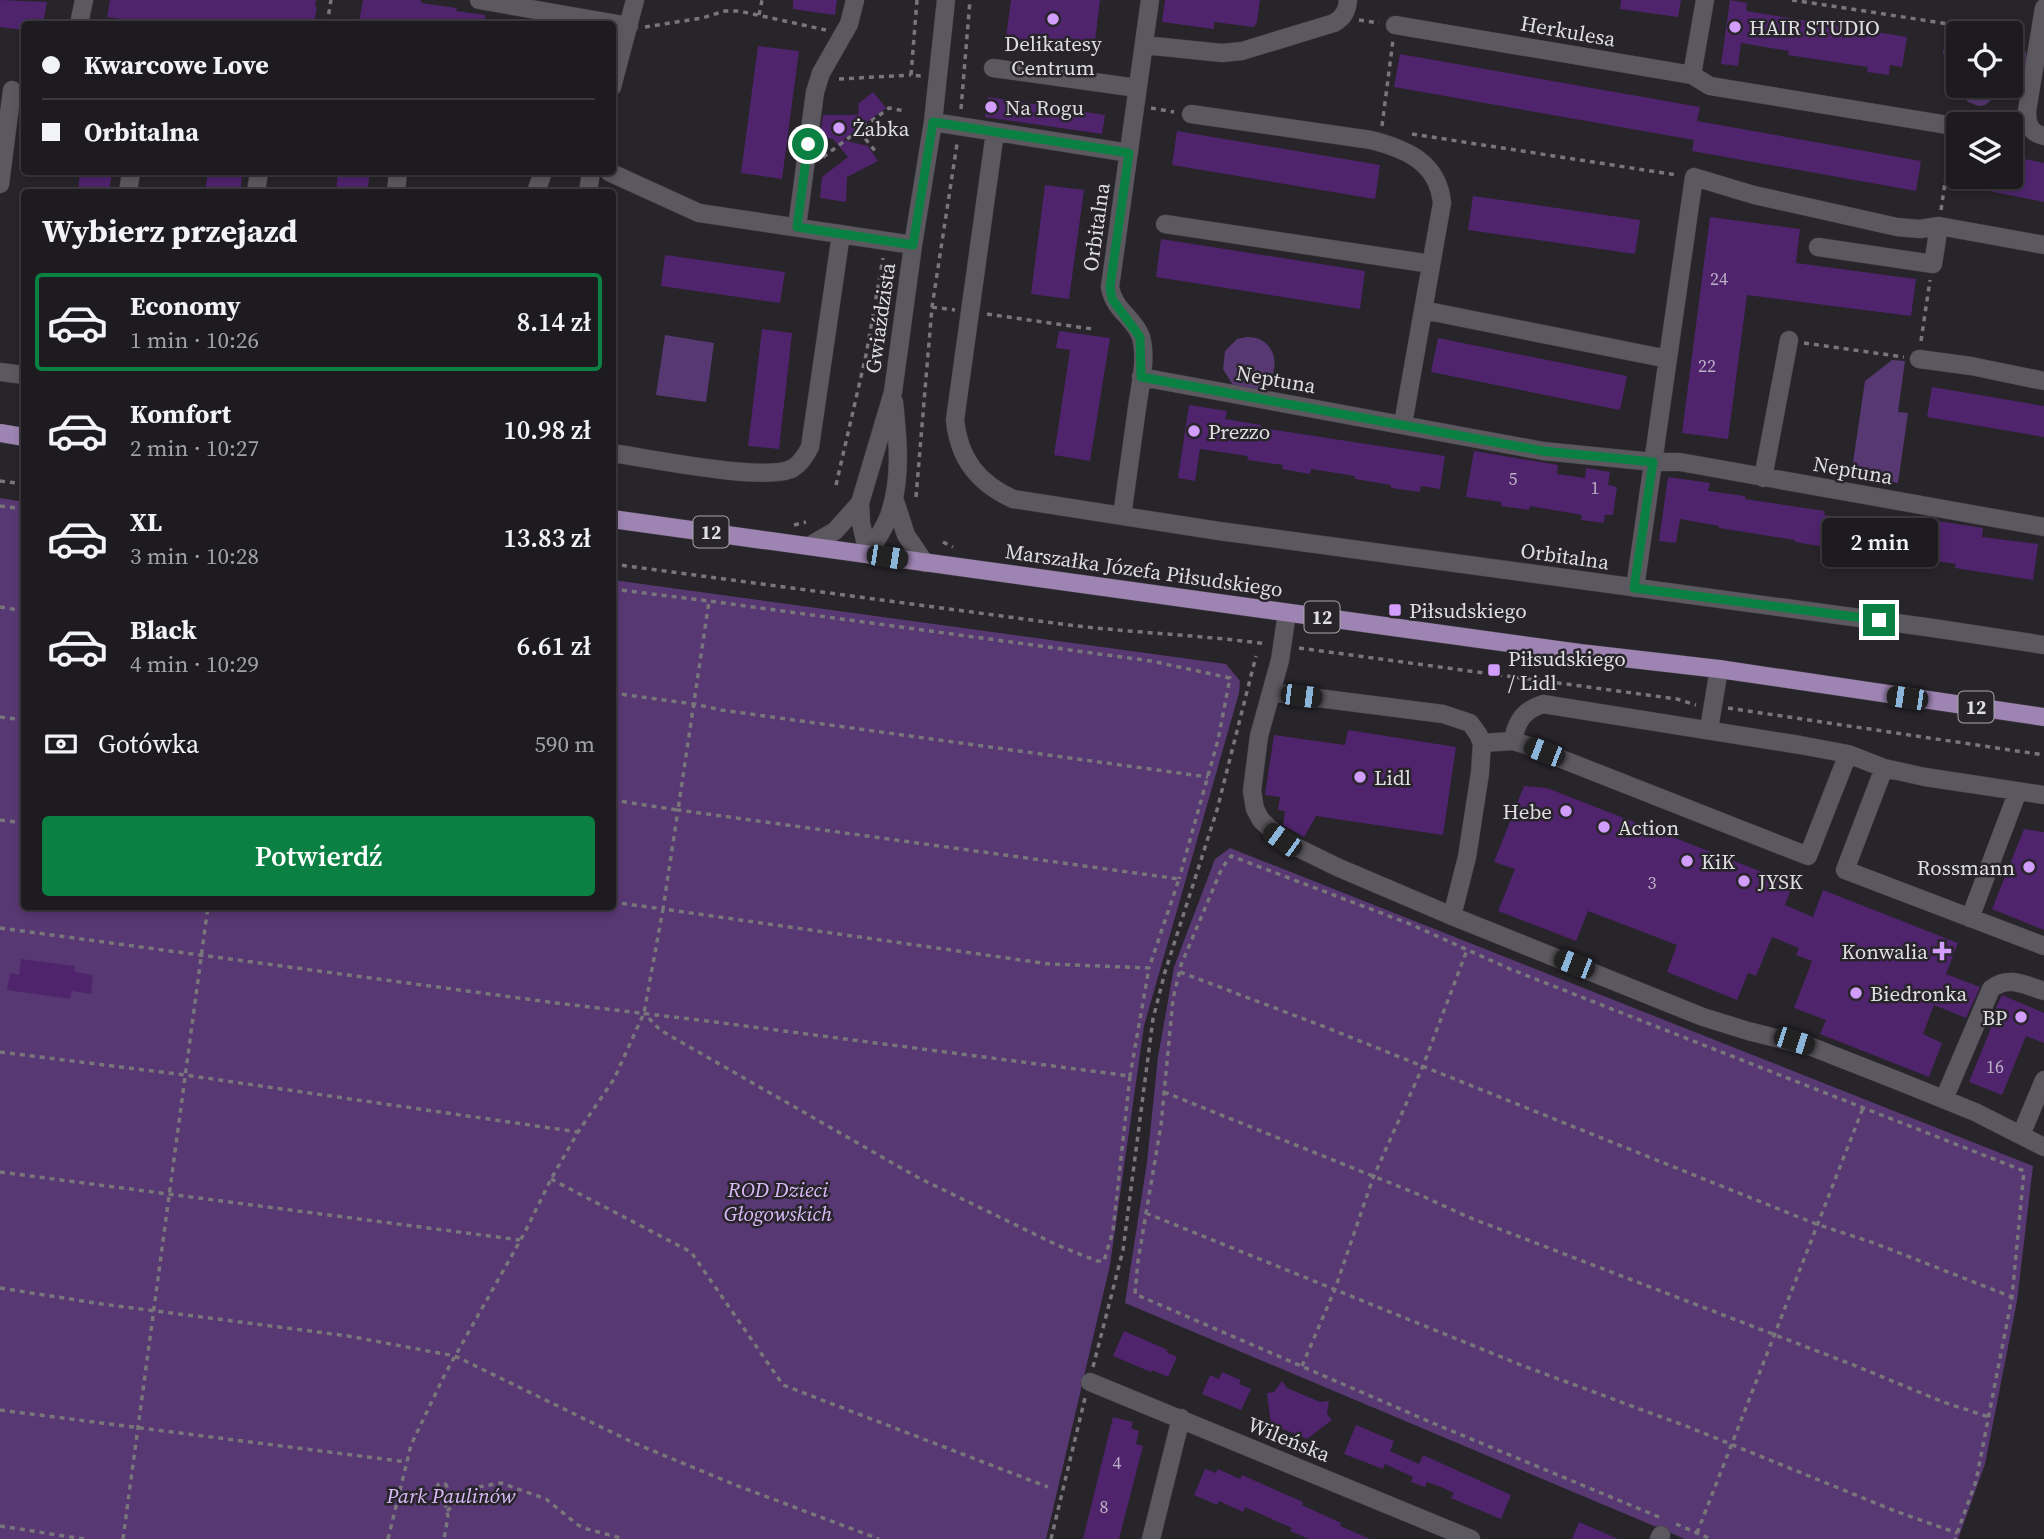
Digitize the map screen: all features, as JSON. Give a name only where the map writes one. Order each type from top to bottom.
[{"type":"main road","points":[[0,433],[21,436]]},
{"type":"main road","name":"Marszałka Józefa Piłsudskiego","points":[[616,520],[1287,613],[1718,669],[2044,717]]},
{"type":"street","points":[[80,21],[83,0]]},
{"type":"street","points":[[479,0],[600,21]]},
{"type":"street","points":[[616,73],[635,0]]},
{"type":"street","points":[[797,227],[816,92],[849,24],[855,0]]},
{"type":"street","name":"Gwiaździsta","points":[[868,554],[861,523],[860,503],[893,392],[933,122],[946,0]]},
{"type":"street","points":[[933,122],[1129,153],[1150,0]]},
{"type":"street","points":[[1144,45],[1222,53],[1241,51],[1334,23],[1342,18],[1348,0]]},
{"type":"street","points":[[1692,75],[1706,0]]},
{"type":"street","points":[[2044,8],[2027,121],[2032,131],[2044,136]]},
{"type":"street","points":[[616,24],[629,26]]},
{"type":"street","name":"Herkulesa","points":[[1395,25],[1692,75],[1710,86],[1946,125]]},
{"type":"street","points":[[993,68],[1136,97]]},
{"type":"street","points":[[0,184],[12,90]]},
{"type":"street","points":[[1191,114],[1380,142],[1411,153],[1424,165],[1441,192],[1442,203],[1403,425]]},
{"type":"street","name":"Orbitalna","points":[[995,132],[956,419],[957,437],[974,471],[993,489],[1013,499],[2044,645]]},
{"type":"street","name":"Orbitalna","points":[[1122,516],[1141,377],[1140,337],[1112,299],[1110,287],[1129,153]]},
{"type":"street","points":[[616,175],[699,213],[913,245]]},
{"type":"street","points":[[1634,588],[1694,177],[1754,195],[1897,227],[1920,229],[1939,226],[2044,245]]},
{"type":"street","points":[[1165,224],[1431,264]]},
{"type":"street","points":[[1818,247],[1933,264],[1939,226]]},
{"type":"street","points":[[616,454],[751,474],[778,473],[793,469],[804,459],[810,447],[841,234]]},
{"type":"street","points":[[1423,310],[1668,359]]},
{"type":"street","points":[[1763,478],[1789,340]]},
{"type":"street","points":[[1919,359],[1971,366],[2044,381]]},
{"type":"street","points":[[0,372],[21,375]]},
{"type":"street","name":"Neptuna","points":[[1141,377],[1543,451],[1653,462],[1680,462],[2044,527]]},
{"type":"street","name":"Gwiaździsta","points":[[868,554],[888,519],[894,498],[898,451],[893,392]]},
{"type":"street","points":[[894,498],[906,535],[925,563]]},
{"type":"street","points":[[809,546],[835,531],[860,503]]},
{"type":"street","points":[[1287,613],[1253,774],[1252,791],[1255,809],[1261,820],[1282,840],[1337,867],[1452,916],[1703,1017],[1812,1047],[1944,1099],[1993,1120],[2044,1147]]},
{"type":"street","points":[[1709,729],[1708,707],[1718,669]]},
{"type":"street","points":[[1271,692],[1458,717],[1470,723],[1482,743],[1480,773],[1471,834],[1452,916]]},
{"type":"street","points":[[1513,741],[1519,719],[1534,707],[1543,704],[1709,729],[1848,754],[1884,768],[1925,778],[2044,795]]},
{"type":"street","points":[[1482,743],[1513,741],[1808,856],[1848,754]]},
{"type":"street","points":[[1884,768],[1845,870],[2044,946]]},
{"type":"street","points":[[1970,918],[2018,791]]},
{"type":"street","points":[[1944,1099],[1992,989],[1999,983],[2011,981],[2044,991]]},
{"type":"street","points":[[2021,1135],[2044,1080]]},
{"type":"street","name":"Wileńska","points":[[1090,1382],[1471,1539]]},
{"type":"street","points":[[1151,1539],[1181,1418]]},
{"type":"path","points":[[328,21],[331,0]]},
{"type":"path","points":[[759,16],[762,0]]},
{"type":"path","points":[[911,75],[917,0]]},
{"type":"path","points":[[961,113],[970,0]]},
{"type":"path","points":[[1791,0],[2039,37]]},
{"type":"path","points":[[629,26],[686,22],[725,11],[843,34]]},
{"type":"path","points":[[1342,18],[1395,25],[1380,142]]},
{"type":"path","points":[[820,79],[925,76]]},
{"type":"path","points":[[1136,97],[1191,114]]},
{"type":"path","points":[[805,170],[889,108],[905,111]]},
{"type":"path","points":[[859,131],[876,152]]},
{"type":"path","points":[[1404,133],[1694,177]]},
{"type":"path","points":[[916,497],[933,307],[957,142]]},
{"type":"path","points":[[1939,226],[1946,179]]},
{"type":"path","points":[[836,485],[866,355],[885,240]]},
{"type":"path","points":[[1789,340],[1919,359],[1933,264]]},
{"type":"path","points":[[933,307],[1092,328]]},
{"type":"path","points":[[0,481],[21,484]]},
{"type":"path","points":[[0,506],[21,509]]},
{"type":"path","points":[[616,565],[1120,632],[1182,634],[1282,646],[1677,699],[1708,707],[1748,710],[2044,755]]},
{"type":"path","points":[[616,589],[1151,661],[1230,678],[1208,778],[1179,879],[1149,968],[1130,1076],[1113,1231],[1104,1261],[1097,1261],[1058,1245],[917,1177],[660,1030],[644,1013]]},
{"type":"path","points":[[388,1539],[411,1445],[551,1179],[578,1132],[614,1079],[644,1013],[663,909],[709,600]]},
{"type":"path","points":[[0,607],[21,610]]},
{"type":"path","points":[[1051,1539],[1123,1250],[1153,1019],[1214,822],[1256,656]]},
{"type":"path","points":[[616,694],[1208,778]]},
{"type":"path","points":[[0,717],[21,720]]},
{"type":"path","points":[[616,801],[1179,879]]},
{"type":"path","points":[[0,820],[21,823]]},
{"type":"path","points":[[1711,1539],[1435,1424],[1135,1294],[1161,1125],[1173,999],[1180,972],[1222,868],[1231,856],[1398,919],[1466,950],[1623,1014],[2024,1171],[2012,1297],[1976,1481],[1955,1539]]},
{"type":"path","points":[[616,903],[1049,964],[1149,968]]},
{"type":"path","points":[[123,1539],[208,910]]},
{"type":"path","points":[[0,928],[1130,1076]]},
{"type":"path","points":[[1302,1366],[1335,1289],[1373,1178],[1423,1066],[1466,950]]},
{"type":"path","points":[[1180,972],[1423,1066],[1816,1224],[1874,1243],[2012,1297]]},
{"type":"path","points":[[0,1052],[184,1074],[578,1132]]},
{"type":"path","points":[[1164,1092],[1468,1217],[1943,1402],[1989,1417]]},
{"type":"path","points":[[1697,1533],[1863,1108]]},
{"type":"path","points":[[0,1172],[520,1240]]},
{"type":"path","points":[[551,1179],[691,1252],[783,1385],[1048,1488]]},
{"type":"path","points":[[1146,1213],[1521,1364],[1957,1533]]},
{"type":"path","points":[[0,1288],[348,1336],[456,1356],[634,1443],[879,1539]]},
{"type":"path","points":[[0,1410],[407,1462]]},
{"type":"path","points":[[447,1511],[478,1487],[501,1483],[546,1499],[578,1525],[624,1539]]},
{"type":"path","points":[[443,1493],[447,1511],[444,1539]]},
{"type":"path","points":[[0,1526],[84,1539]]},
{"type":"green space","points":[[2023,46],[2027,58],[2023,72]]},
{"type":"green space","points":[[1964,98],[1994,98],[1979,106]]},
{"type":"green space","points":[[665,335],[714,343],[706,402],[656,395]]},
{"type":"green space","points":[[1257,338],[1266,343],[1274,359],[1271,378],[1258,394],[1234,387],[1223,369],[1225,351],[1237,339]]},
{"type":"green space","points":[[1892,360],[1905,361],[1898,412],[1908,413],[1898,483],[1851,476],[1865,381]]},
{"type":"green space","name":"ROD Dzieci Głogowskich","points":[[0,498],[21,502],[21,910],[616,910],[616,580],[1226,664],[1240,681],[1239,693],[1144,1026],[1110,1265],[1046,1539],[0,1539]]},
{"type":"green space","points":[[1230,848],[2033,1166],[2017,1301],[1985,1464],[1958,1539],[1685,1539],[1125,1303],[1147,1162],[1158,1057],[1174,967],[1215,859]]},
{"type":"building","points":[[0,0],[47,2],[44,21],[21,21],[21,30],[0,27]]},
{"type":"building","points":[[110,0],[316,0],[317,7],[315,21],[137,21],[107,17]]},
{"type":"building","points":[[363,0],[421,0],[421,3],[485,15],[485,21],[359,21]]},
{"type":"building","points":[[793,0],[837,0],[835,15],[793,9]]},
{"type":"building","name":"Delikatesy Centrum","points":[[1011,0],[1100,0],[1094,49],[1006,37]]},
{"type":"building","points":[[1165,0],[1260,0],[1254,27],[1214,22],[1214,29],[1162,22]]},
{"type":"building","points":[[1621,0],[1681,0],[1678,17],[1620,9]]},
{"type":"building","points":[[1730,0],[1747,3],[1746,11],[1907,37],[1902,67],[1890,65],[1889,75],[1867,72],[1868,67],[1788,55],[1789,51],[1741,43],[1738,66],[1721,64]]},
{"type":"building","points":[[758,46],[799,51],[782,179],[741,173]]},
{"type":"building","points":[[1400,54],[1700,107],[1697,121],[1921,161],[1916,191],[1692,151],[1694,140],[1394,87]]},
{"type":"building","points":[[873,92],[886,108],[843,140],[868,146],[878,161],[847,177],[846,202],[820,198],[822,177],[848,157],[833,139],[820,137],[823,115],[858,115],[859,103]]},
{"type":"building","points":[[988,97],[1105,115],[1102,134],[985,117]]},
{"type":"building","points":[[1177,131],[1380,165],[1375,199],[1172,165]]},
{"type":"building","points":[[2023,159],[2044,163],[2044,202],[1989,191],[2023,189]]},
{"type":"building","points":[[80,175],[112,175],[109,189],[78,189]]},
{"type":"building","points":[[208,175],[242,177],[240,189],[205,189]]},
{"type":"building","points":[[338,175],[370,175],[367,189],[336,189]]},
{"type":"building","points":[[1045,185],[1084,190],[1069,299],[1031,294]]},
{"type":"building","points":[[1473,196],[1640,220],[1635,254],[1468,230]]},
{"type":"building","points":[[1710,217],[1800,229],[1796,263],[1916,279],[1911,316],[1747,295],[1728,439],[1682,433]]},
{"type":"building","points":[[1161,239],[1365,271],[1360,309],[1156,277]]},
{"type":"building","points":[[665,255],[785,272],[780,303],[661,286]]},
{"type":"building","points":[[762,329],[792,333],[779,449],[748,446]]},
{"type":"building","points":[[1059,331],[1110,338],[1090,461],[1054,455],[1070,350],[1056,348]]},
{"type":"building","points":[[1438,338],[1627,376],[1620,410],[1431,372]]},
{"type":"building","points":[[1932,387],[2044,406],[2044,437],[1927,417]]},
{"type":"building","points":[[1189,405],[1227,411],[1225,419],[1261,425],[1261,428],[1445,456],[1440,489],[1421,486],[1420,492],[1391,488],[1391,485],[1355,479],[1355,476],[1311,469],[1310,474],[1282,469],[1283,465],[1247,460],[1248,456],[1200,449],[1195,481],[1178,478]]},
{"type":"building","points":[[1474,451],[1558,465],[1557,474],[1585,478],[1586,468],[1610,472],[1608,485],[1617,487],[1613,515],[1605,515],[1604,523],[1581,520],[1582,515],[1530,506],[1529,510],[1501,506],[1501,502],[1466,497]]},
{"type":"building","points":[[1668,477],[1710,483],[1708,491],[1825,511],[1824,515],[1937,530],[1938,521],[1983,528],[1982,537],[2038,544],[2033,580],[1955,568],[1956,564],[1917,558],[1917,561],[1899,561],[1874,557],[1680,519],[1676,543],[1659,541]]},
{"type":"building","name":"Lidl","points":[[1348,730],[1456,747],[1443,835],[1316,816],[1304,837],[1283,825],[1285,811],[1278,810],[1280,797],[1265,795],[1274,735],[1345,745]]},
{"type":"building","points":[[1524,786],[1547,788],[1793,884],[1785,905],[1813,917],[1823,890],[1958,943],[1946,974],[1980,987],[1966,1018],[1934,1005],[1923,1034],[1942,1043],[1929,1077],[1820,1034],[1826,1020],[1794,1008],[1812,961],[1796,955],[1799,948],[1772,937],[1756,976],[1748,973],[1737,1000],[1667,972],[1677,945],[1588,911],[1576,941],[1498,911],[1515,869],[1494,862]]},
{"type":"building","points":[[2024,829],[2044,832],[2044,930],[1992,909]]},
{"type":"building","points":[[21,959],[75,966],[75,972],[93,975],[91,994],[72,991],[70,999],[7,990],[10,973],[19,975]]},
{"type":"building","points":[[2002,995],[2044,1013],[2044,1043],[2026,1036],[2002,1095],[1969,1082],[1991,1028],[1987,1027]]},
{"type":"building","points":[[1124,1331],[1168,1350],[1166,1352],[1177,1357],[1168,1377],[1113,1356]]},
{"type":"building","points":[[1222,1372],[1241,1380],[1239,1384],[1251,1389],[1241,1410],[1202,1394],[1210,1375],[1219,1379]]},
{"type":"building","points":[[1282,1381],[1287,1388],[1320,1402],[1329,1401],[1327,1414],[1332,1420],[1307,1439],[1271,1424],[1267,1393],[1274,1392]]},
{"type":"building","points":[[1113,1417],[1133,1422],[1131,1428],[1139,1431],[1136,1444],[1143,1446],[1119,1539],[1083,1539]]},
{"type":"building","points":[[1356,1425],[1394,1441],[1390,1451],[1419,1464],[1423,1455],[1511,1495],[1501,1519],[1451,1498],[1454,1493],[1441,1487],[1427,1482],[1425,1487],[1411,1482],[1413,1477],[1385,1464],[1383,1469],[1344,1454]]},
{"type":"building","points":[[1205,1469],[1216,1473],[1218,1469],[1240,1479],[1242,1475],[1303,1502],[1302,1505],[1341,1523],[1340,1526],[1370,1539],[1309,1539],[1290,1531],[1292,1528],[1245,1507],[1243,1512],[1219,1501],[1217,1505],[1194,1495]]},
{"type":"building","points":[[1579,1522],[1618,1539],[1572,1539]]},
{"type":"place","name":"Delikatesy Centrum","points":[[1053,19]]},
{"type":"place","name":"HAIR STUDIO","points":[[1735,27]]},
{"type":"place","name":"Na Rogu","points":[[991,107]]},
{"type":"place","name":"Żabka","points":[[839,128]]},
{"type":"place","name":"Prezzo","points":[[1194,431]]},
{"type":"place","name":"Piłsudskiego","points":[[1395,610]]},
{"type":"place","name":"Piłsudskiego / Lidl","points":[[1494,670]]},
{"type":"place","name":"Lidl","points":[[1360,777]]},
{"type":"place","name":"Hebe","points":[[1566,811]]},
{"type":"place","name":"Action","points":[[1604,827]]},
{"type":"place","name":"KiK","points":[[1687,861]]},
{"type":"place","name":"Rossmann","points":[[2029,867]]},
{"type":"place","name":"JYSK","points":[[1744,881]]},
{"type":"place","name":"Konwalia","points":[[1942,951]]},
{"type":"place","name":"Biedronka","points":[[1856,993]]},
{"type":"place","name":"BP","points":[[2021,1017]]},
{"type":"route","points":[[808,144],[797,227],[913,245],[933,122],[1129,153],[1110,287],[1112,299],[1136,328],[1140,337],[1141,377],[1543,451],[1653,462],[1634,588],[1879,620]]},
{"type":"park label","name":"Park Paulinów","points":[[451,1495]]}]
